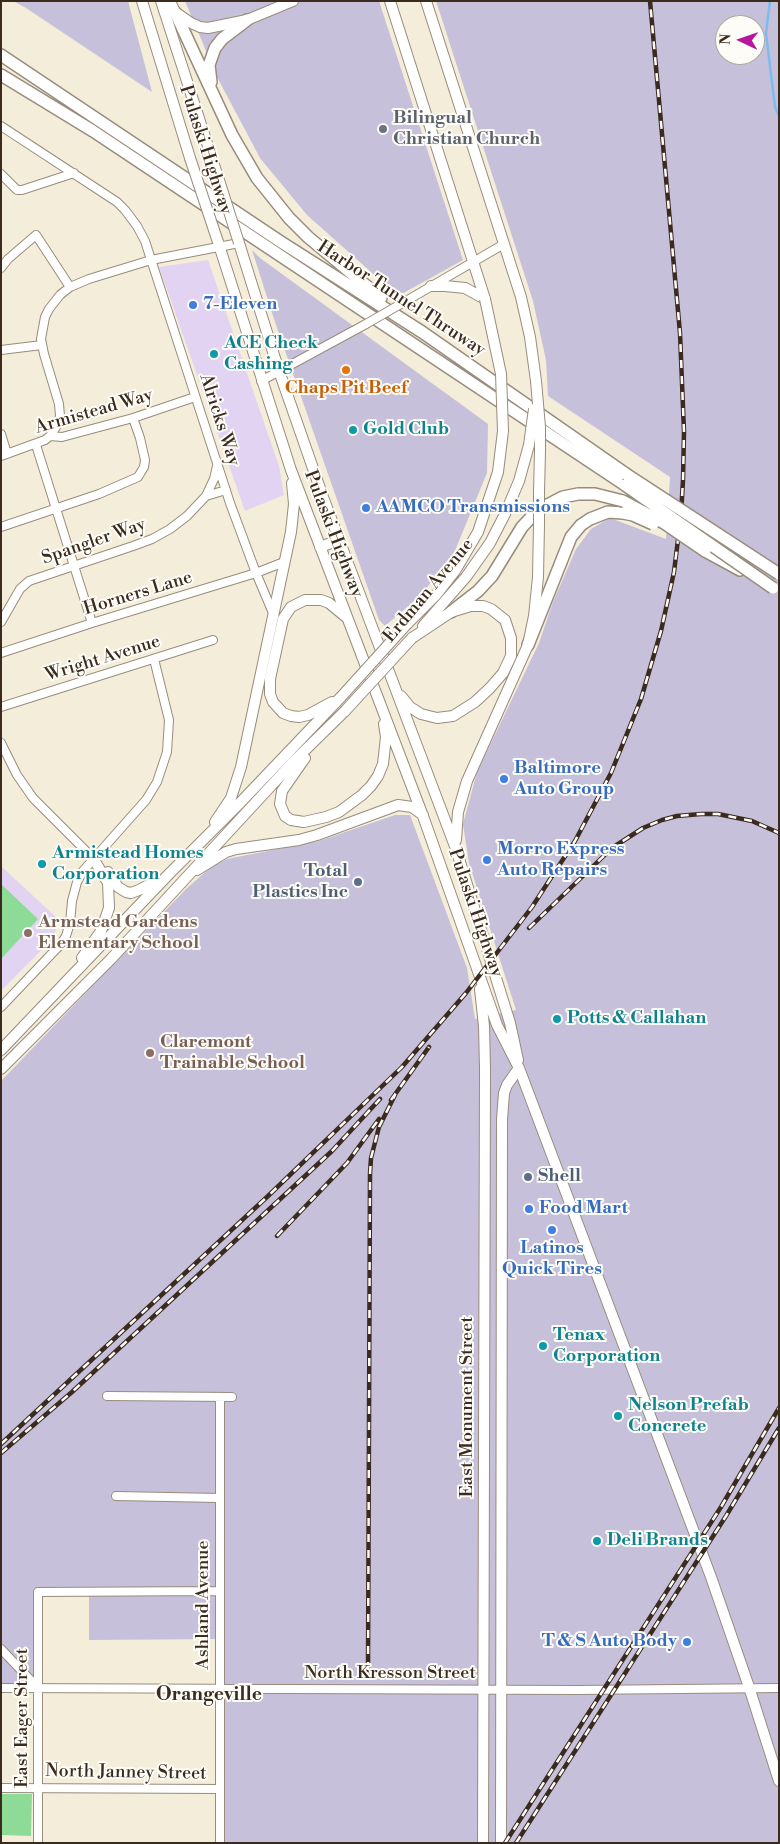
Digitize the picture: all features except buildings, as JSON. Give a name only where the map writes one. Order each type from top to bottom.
[{"type":"highway","points":[[173,7],[223,117],[257,178],[289,218],[329,255],[422,332]]},
{"type":"highway","points":[[223,117],[209,74],[211,56],[222,39],[247,20]]},
{"type":"highway","name":"Harbor Tunnel Thruway","points":[[1,55],[281,242],[422,332],[776,590]]},
{"type":"highway","name":"Harbor Tunnel Thruway","points":[[1,75],[121,149],[626,479],[779,574]]},
{"type":"highway","points":[[451,612],[492,576],[522,528],[538,510],[563,497],[578,494],[595,494],[623,507],[664,522],[705,551],[776,590]]},
{"type":"highway","points":[[528,645],[572,537],[581,525],[590,518],[623,507]]},
{"type":"main road","name":"Pulaski Highway","points":[[142,1],[190,158],[291,470],[423,816],[497,1025],[519,1068],[711,1576],[750,1688],[779,1781]]},
{"type":"main road","name":"Pulaski Highway","points":[[161,1],[279,371],[339,540],[456,849],[510,1023],[519,1068]]},
{"type":"main road","points":[[173,7],[200,27],[217,27],[247,20],[293,1]]},
{"type":"main road","name":"Erdman Avenue","points":[[1,1050],[342,697],[436,595],[455,570],[478,532],[498,472],[503,431],[501,374],[485,299],[390,1]]},
{"type":"main road","name":"Erdman Avenue","points":[[1,1070],[111,959],[294,761],[345,711],[466,577],[490,543],[519,481],[529,445],[534,415],[536,381],[527,317],[426,1]]},
{"type":"main road","points":[[431,286],[465,288],[485,299]]},
{"type":"main road","points":[[456,849],[458,812],[467,781],[528,645],[534,616],[538,577],[540,451],[536,381]]},
{"type":"main road","points":[[199,844],[231,798],[236,783],[293,517],[294,504],[291,470]]},
{"type":"main road","points":[[320,547],[339,540]]},
{"type":"main road","points":[[342,697],[308,715],[291,716],[283,713],[273,702],[269,686],[283,619],[290,607],[305,600],[321,600],[329,603],[348,618]]},
{"type":"main road","points":[[396,690],[410,706],[421,714],[428,717],[445,718],[462,711],[490,688],[503,673],[511,656],[512,647],[509,628],[505,620],[491,609],[483,606],[471,606],[451,612],[412,638]]},
{"type":"main road","points":[[345,711],[298,767],[282,790],[280,804],[282,810],[291,820],[304,822],[326,817],[351,804],[371,786],[378,776],[386,751],[386,736],[380,703]]},
{"type":"main road","points":[[186,877],[216,858],[236,849],[299,840],[398,805],[412,807],[423,816]]},
{"type":"main road","points":[[93,858],[110,875],[118,888],[126,892],[131,893],[139,890],[168,875]]},
{"type":"main road","points":[[53,997],[95,940],[108,915],[108,882],[93,858]]},
{"type":"main road","name":"East Monument Street","points":[[478,972],[484,1026],[485,1068],[483,1843]]},
{"type":"main road","name":"East Monument Street","points":[[501,1843],[502,1120],[504,1092],[519,1068]]},
{"type":"street","name":"Alricks Way","points":[[1,126],[117,202],[141,233],[217,466],[256,573],[273,613]]},
{"type":"street","points":[[2,175],[17,190],[22,190],[74,174]]},
{"type":"street","points":[[1,268],[8,259],[36,235],[70,287]]},
{"type":"street","points":[[50,436],[58,424],[60,410],[42,345],[43,325],[49,308],[60,295],[70,287],[89,279],[151,260],[239,243]]},
{"type":"street","points":[[261,381],[366,324],[504,244]]},
{"type":"street","points":[[1,350],[42,345]]},
{"type":"street","name":"Armistead Way","points":[[4,454],[36,445],[50,436],[62,437],[133,418],[195,397]]},
{"type":"street","points":[[1,527],[108,491],[138,477],[144,467],[145,460],[133,418]]},
{"type":"street","points":[[1,434],[4,454]]},
{"type":"street","points":[[36,445],[92,623]]},
{"type":"street","name":"Spangler Way","points":[[1,622],[24,584],[39,576],[152,539],[181,521],[206,496],[214,479],[217,466]]},
{"type":"street","name":"Spangler Way","points":[[206,496],[226,490]]},
{"type":"street","name":"Horners Lane","points":[[1,653],[256,573],[284,562]]},
{"type":"street","name":"Wright Avenue","points":[[1,707],[213,640]]},
{"type":"street","points":[[1,1007],[61,944],[70,923],[72,901],[77,882],[83,871],[146,800],[157,782],[167,752],[168,720],[165,699],[154,659]]},
{"type":"street","points":[[1,743],[17,775],[33,798],[93,858]]},
{"type":"street","points":[[107,1396],[232,1397]]},
{"type":"street","name":"Ashland Avenue","points":[[220,1397],[220,1843]]},
{"type":"street","points":[[116,1496],[220,1498]]},
{"type":"street","name":"East Eager Street","points":[[38,1843],[38,1592],[219,1592]]},
{"type":"street","points":[[1,1649],[38,1688]]},
{"type":"street","name":"North Kresson Street","points":[[1,1688],[779,1688]]},
{"type":"street","name":"North Janney Street","points":[[1,1788],[220,1789]]},
{"type":"shaded area","points":[[13,1],[128,1],[152,92],[26,8]]},
{"type":"shaded area","points":[[185,1],[379,1],[463,260],[398,296],[307,215],[260,158],[217,77]]},
{"type":"shaded area","points":[[436,1],[779,1],[779,1843],[220,1843],[221,1639],[89,1640],[89,1593],[38,1593],[39,1687],[1,1687],[1,1081],[187,888],[211,867],[227,859],[319,841],[395,815],[410,815],[467,968],[475,1019],[516,1010],[469,863],[463,824],[477,772],[539,643],[553,602],[576,549],[591,529],[610,518],[666,539],[670,477],[548,396],[546,360],[533,301]]},
{"type":"shaded area","points":[[252,250],[260,258],[488,424],[487,473],[454,553],[421,595],[385,626],[379,620],[275,322]]},
{"type":"shaded area","points":[[208,260],[279,466],[284,495],[245,511],[159,267]]},
{"type":"shaded area","name":"Armstead Gardens Elementary School","points":[[1,866],[58,919],[53,938],[1,991]]},
{"type":"green space","points":[[1,884],[38,919],[1,959]]},
{"type":"green space","points":[[1,1794],[32,1794],[31,1836],[1,1835]]},
{"type":"waterway","points":[[770,1],[766,33],[775,107],[779,116]]},
{"type":"railway","points":[[1,1444],[267,1197],[402,1067],[466,993],[532,907],[575,841],[611,773],[641,699],[661,631],[674,572],[683,480],[684,432],[680,333],[650,1]]},
{"type":"railway","points":[[529,928],[612,848],[643,828],[662,820],[677,816],[718,814],[752,821],[779,833]]},
{"type":"railway","points":[[391,1100],[429,1047]]},
{"type":"railway","points":[[368,1670],[370,1174],[371,1158],[379,1127],[395,1095]]},
{"type":"railway","points":[[1,1453],[72,1392],[332,1151],[380,1099]]},
{"type":"railway","points":[[277,1236],[347,1163],[379,1119]]},
{"type":"railway","points":[[505,1843],[721,1507],[779,1408]]},
{"type":"railway","points":[[516,1843],[726,1516],[779,1428]]},
{"type":"place","name":"Bilingual Christian Church","points":[[383,129]]},
{"type":"place","name":"7-Eleven","points":[[193,305]]},
{"type":"place","name":"ACE Check Cashing","points":[[214,354]]},
{"type":"place","name":"Chaps Pit Beef","points":[[346,370]]},
{"type":"place","name":"Gold Club","points":[[353,430]]},
{"type":"place","name":"AAMCO Transmissions","points":[[366,508]]},
{"type":"place","name":"Baltimore Auto Group","points":[[504,779]]},
{"type":"place","name":"Morro Express Auto Repairs","points":[[487,860]]},
{"type":"place","name":"Armistead Homes Corporation","points":[[42,864]]},
{"type":"place","name":"Total Plastics Inc","points":[[358,882]]},
{"type":"place","name":"Armstead Gardens Elementary School","points":[[28,933]]},
{"type":"place","name":"Potts & Callahan","points":[[557,1019]]},
{"type":"place","name":"Claremont Trainable School","points":[[150,1053]]},
{"type":"place","name":"Shell","points":[[528,1177]]},
{"type":"place","name":"Food Mart","points":[[529,1209]]},
{"type":"place","name":"Latinos Quick Tires","points":[[552,1230]]},
{"type":"place","name":"Tenax Corporation","points":[[543,1346]]},
{"type":"place","name":"Nelson Prefab Concrete","points":[[618,1416]]},
{"type":"place","name":"Deli Brands","points":[[597,1541]]},
{"type":"place","name":"T & S Auto Body","points":[[687,1642]]},
{"type":"district","name":"Orangeville","points":[[209,1695]]}]
